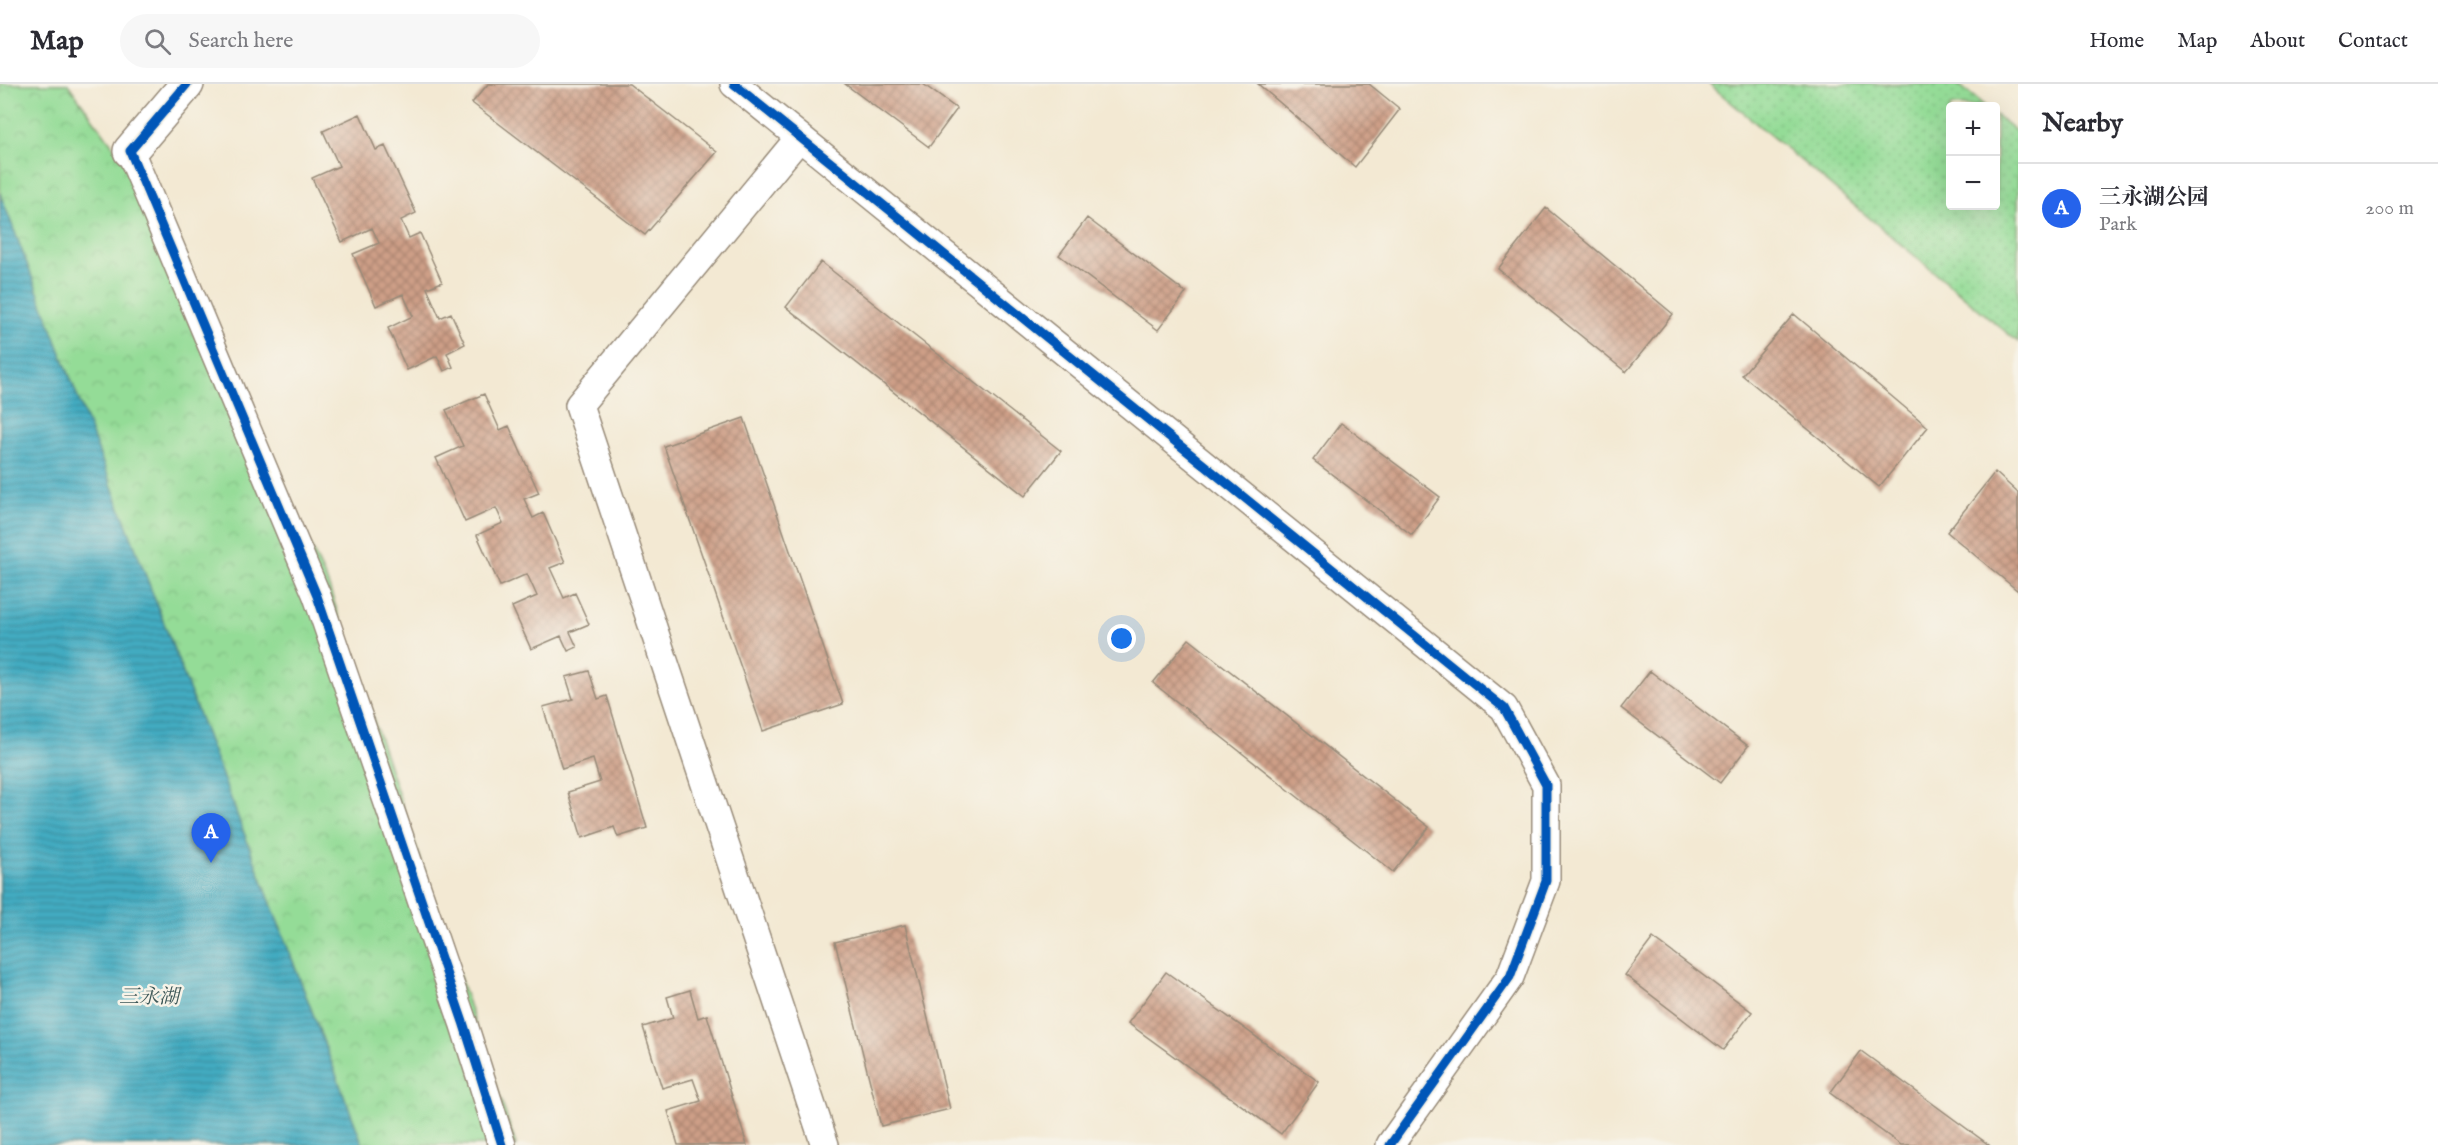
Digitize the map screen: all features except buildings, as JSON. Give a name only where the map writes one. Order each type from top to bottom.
[{"type":"street","points":[[187,84],[130,151],[318,596],[463,1022],[502,1145]]},
{"type":"street","points":[[734,84],[1504,708],[1546,785],[1546,881],[1510,977],[1390,1145]]},
{"type":"street","points":[[799,138],[579,405],[825,1145]]},
{"type":"green space","points":[[0,84],[68,84],[134,175],[327,581],[516,1145],[0,1145]]},
{"type":"green space","points":[[1709,84],[1958,84],[1980,102],[1946,102],[1946,210],[2000,210],[2000,118],[2018,133],[2018,342]]},
{"type":"water","name":"三永湖","points":[[0,193],[363,1145],[0,1145]]},
{"type":"cycle path","points":[[187,84],[130,151],[317,596],[463,1022],[502,1145]]},
{"type":"cycle path","points":[[734,84],[1504,708],[1546,785],[1546,881],[1510,977],[1390,1145]]},
{"type":"place","name":"三永湖公园","points":[[211,863]]}]
